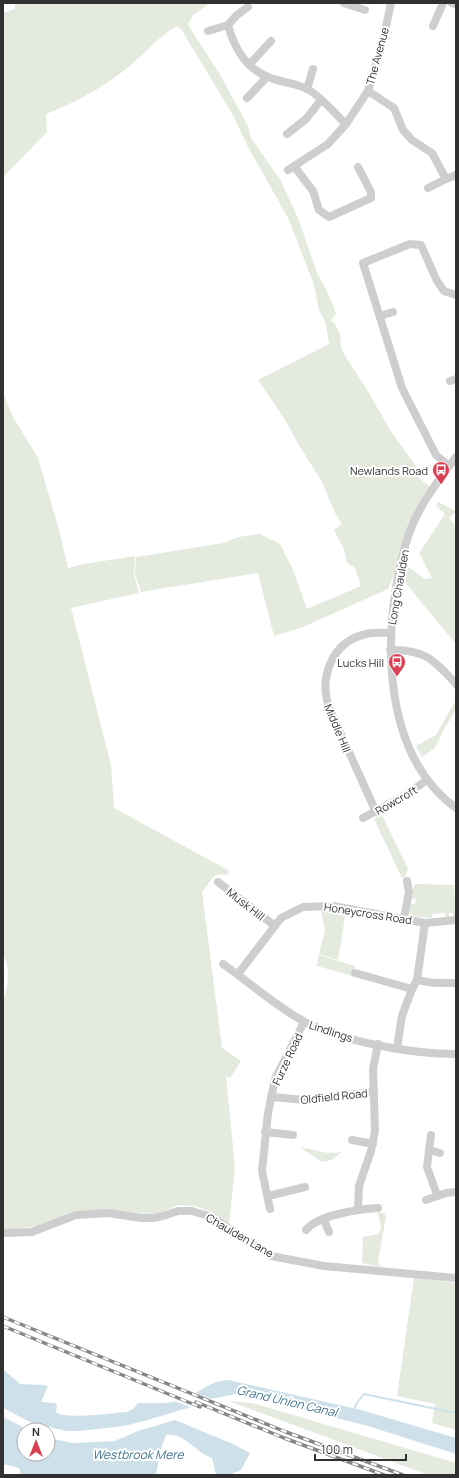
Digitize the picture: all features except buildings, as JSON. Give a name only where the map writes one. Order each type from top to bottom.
[{"type":"street","points":[[344,3],[365,10]]},
{"type":"street","name":"The Avenue","points":[[358,167],[371,192],[371,198],[329,217],[319,210],[313,191],[291,168],[328,144],[346,124],[368,91],[392,3]]},
{"type":"street","points":[[433,26],[443,3]]},
{"type":"street","points":[[452,3],[456,4]]},
{"type":"street","points":[[208,31],[228,25],[237,15],[248,8]]},
{"type":"street","points":[[228,25],[237,49],[249,65],[267,77],[307,89],[346,124]]},
{"type":"street","points":[[249,65],[271,41]]},
{"type":"street","points":[[307,89],[313,69]]},
{"type":"street","points":[[246,98],[267,77]]},
{"type":"street","points":[[368,91],[394,108],[403,130],[412,140],[432,153],[446,179]]},
{"type":"street","points":[[287,134],[306,119],[321,100]]},
{"type":"street","points":[[428,188],[456,175]]},
{"type":"street","points":[[449,466],[436,455],[402,388],[382,329],[380,316],[363,263],[410,244],[422,245],[437,281],[444,291],[456,295]]},
{"type":"street","points":[[380,316],[393,312]]},
{"type":"street","name":"Long Chaulden","points":[[456,457],[426,501],[406,542],[396,586],[390,633],[394,691],[404,730],[416,762],[427,780],[456,808]]},
{"type":"street","name":"Middle Hill","points":[[376,812],[330,710],[325,694],[324,683],[326,674],[334,657],[348,642],[366,634],[390,633]]},
{"type":"street","points":[[390,650],[410,650],[425,655],[439,665],[456,684]]},
{"type":"street","name":"Rowcroft","points":[[363,818],[404,796],[427,780]]},
{"type":"street","points":[[404,918],[409,892],[407,880]]},
{"type":"street","name":"Musk Hill","points":[[218,882],[275,926]]},
{"type":"street","name":"Honeycross Road","points":[[238,974],[275,926],[289,913],[310,906],[333,906],[425,923],[456,920]]},
{"type":"street","points":[[397,1048],[402,1016],[417,980],[425,923]]},
{"type":"street","name":"Lindlings","points":[[223,964],[304,1022],[337,1034],[378,1044],[397,1048],[456,1054]]},
{"type":"street","points":[[355,973],[412,989]]},
{"type":"street","points":[[417,980],[434,983],[456,983]]},
{"type":"street","name":"Furze Road","points":[[270,1209],[262,1171],[265,1132],[271,1097],[275,1080],[304,1022]]},
{"type":"street","points":[[358,1209],[359,1186],[373,1144],[376,1120],[373,1069],[378,1044]]},
{"type":"street","name":"Oldfield Road","points":[[271,1097],[305,1100],[374,1092]]},
{"type":"street","points":[[265,1132],[293,1135]]},
{"type":"street","points":[[431,1135],[427,1167],[437,1195]]},
{"type":"street","points":[[352,1140],[373,1144]]},
{"type":"street","points":[[429,1150],[440,1153]]},
{"type":"street","points":[[268,1196],[305,1187]]},
{"type":"street","points":[[426,1200],[437,1195],[456,1192]]},
{"type":"street","points":[[306,1230],[310,1225],[349,1211],[378,1208]]},
{"type":"street","name":"Chaulden Lane","points":[[3,1233],[32,1232],[76,1215],[108,1212],[141,1218],[153,1218],[178,1211],[192,1211],[212,1217],[271,1256],[324,1266],[456,1278]]},
{"type":"street","points":[[324,1220],[329,1232]]},
{"type":"shaded area","points":[[15,3],[210,3],[193,15],[188,24],[219,73],[248,126],[251,138],[281,181],[298,218],[317,273],[328,293],[336,314],[331,322],[334,322],[340,334],[341,347],[345,356],[366,388],[390,430],[415,465],[419,478],[430,487],[388,589],[301,628],[274,636],[258,573],[141,592],[135,574],[136,557],[224,543],[238,537],[260,534],[280,544],[293,570],[307,609],[361,586],[355,568],[347,563],[344,549],[334,530],[342,524],[335,513],[322,482],[297,442],[286,421],[258,380],[329,344],[326,324],[319,310],[314,285],[289,220],[246,143],[234,117],[181,29],[177,26],[163,35],[133,64],[98,89],[46,114],[47,132],[3,177],[3,13],[15,9]]},
{"type":"shaded area","points":[[3,393],[13,417],[38,458],[59,530],[68,568],[135,556],[134,575],[139,593],[71,608],[111,765],[114,808],[228,870],[229,874],[215,875],[202,892],[222,1048],[241,1061],[230,1078],[226,1076],[235,1168],[229,1225],[209,1211],[195,1206],[178,1205],[162,1212],[150,1214],[92,1210],[70,1213],[38,1226],[3,1231],[3,1002],[8,972],[6,960],[3,955]]},
{"type":"shaded area","points":[[438,502],[456,511],[456,514],[454,513],[449,518],[456,526],[456,644],[404,581],[407,566],[425,579],[432,578],[419,553],[445,514],[436,506]]},
{"type":"shaded area","points":[[456,700],[456,709],[435,748],[422,757],[416,746],[436,735]]},
{"type":"shaded area","points":[[382,815],[408,869],[405,877],[402,878],[374,819]]},
{"type":"shaded area","points":[[414,885],[454,885],[456,916],[453,917],[453,913],[449,913],[449,917],[446,918],[445,913],[432,914],[432,918],[411,916],[409,911],[410,904],[415,904],[416,899],[412,898]]},
{"type":"shaded area","points":[[321,909],[346,911],[338,960],[319,954],[325,931]]},
{"type":"shaded area","points":[[319,955],[355,966],[353,976],[317,966]]},
{"type":"shaded area","points":[[301,1148],[329,1153],[342,1152],[331,1160],[322,1162]]},
{"type":"shaded area","points":[[378,1212],[384,1213],[386,1217],[378,1261],[380,1267],[362,1263],[363,1237],[378,1234],[381,1229]]},
{"type":"shaded area","points":[[414,1278],[456,1283],[456,1430],[432,1423],[435,1404],[397,1396]]},
{"type":"shaded area","points":[[229,1401],[252,1403],[456,1463],[456,1475],[428,1475]]},
{"type":"water","name":"Grand Union Canal","points":[[3,1369],[20,1384],[48,1386],[41,1402],[55,1403],[57,1405],[56,1412],[68,1416],[101,1415],[127,1412],[133,1409],[138,1403],[163,1403],[178,1401],[215,1383],[229,1380],[361,1410],[456,1438],[456,1454],[368,1426],[241,1393],[211,1399],[188,1408],[124,1426],[79,1431],[66,1431],[56,1429],[56,1422],[30,1422],[3,1408]]},
{"type":"water","name":"Westbrook Mere","points":[[3,1417],[16,1424],[16,1462],[56,1462],[56,1440],[73,1443],[115,1441],[138,1431],[175,1420],[233,1444],[250,1453],[241,1470],[229,1475],[216,1475],[212,1458],[179,1437],[166,1435],[161,1448],[156,1475],[21,1475],[19,1468],[3,1464]]},
{"type":"pier","points":[[195,1393],[214,1400],[193,1408],[172,1400]]},
{"type":"waterway","points":[[354,1411],[356,1404],[364,1394],[456,1413]]},
{"type":"railway","points":[[3,1317],[286,1432],[403,1475]]},
{"type":"railway","points":[[3,1326],[200,1407]]},
{"type":"railway","points":[[196,1402],[284,1438],[384,1475]]},
{"type":"place","name":"Newlands Road","points":[[441,485]]},
{"type":"place","name":"Lucks Hill","points":[[397,677]]}]
